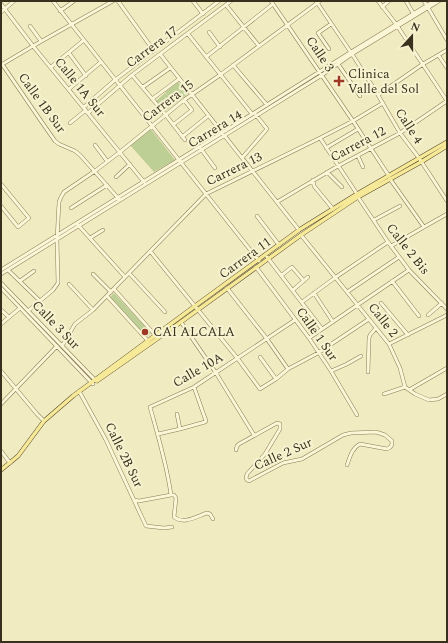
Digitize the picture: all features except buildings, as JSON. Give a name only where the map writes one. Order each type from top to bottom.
[{"type":"main road","name":"Carrera 11","points":[[420,160],[447,142]]},
{"type":"main road","name":"Carrera 11","points":[[94,382],[148,341],[157,337],[195,306],[358,196],[389,177],[447,146]]},
{"type":"main road","name":"Carrera 11","points":[[267,257],[279,245],[299,230],[333,209],[358,196]]},
{"type":"main road","name":"Carrera 11","points":[[1,470],[18,456],[44,421],[64,404],[157,337],[198,310],[256,267],[260,262]]},
{"type":"street","points":[[1,12],[14,1]]},
{"type":"street","points":[[53,1],[260,262]]},
{"type":"street","points":[[60,11],[74,1]]},
{"type":"street","points":[[2,65],[41,41],[113,1]]},
{"type":"street","points":[[118,1],[154,51]]},
{"type":"street","points":[[193,1],[203,14]]},
{"type":"street","name":"Carrera 17","points":[[86,110],[115,80],[219,1]]},
{"type":"street","name":"Carrera 17","points":[[86,110],[231,1]]},
{"type":"street","points":[[378,1],[397,25],[447,101]]},
{"type":"street","points":[[382,6],[389,1]]},
{"type":"street","points":[[406,1],[413,13]]},
{"type":"street","points":[[424,1],[447,40]]},
{"type":"street","name":"Carrera 14","points":[[180,161],[256,115],[351,53],[427,7],[434,1]]},
{"type":"street","name":"Carrera 14","points":[[397,25],[413,13],[439,1]]},
{"type":"street","name":"Calle 4","points":[[318,2],[378,95],[400,133],[447,201]]},
{"type":"street","name":"Carrera 15","points":[[28,311],[53,290],[58,283],[57,235],[59,202],[64,192],[120,152],[165,114],[318,2]]},
{"type":"street","points":[[206,57],[244,28],[272,3]]},
{"type":"street","name":"Calle 3","points":[[272,3],[321,73],[389,177],[424,227]]},
{"type":"street","name":"Calle 1A Sur","points":[[1,4],[33,46],[144,182]]},
{"type":"street","points":[[226,5],[259,46]]},
{"type":"street","points":[[329,49],[318,32],[331,24]]},
{"type":"street","points":[[30,26],[41,41]]},
{"type":"street","points":[[208,32],[220,47]]},
{"type":"street","points":[[188,34],[252,114]]},
{"type":"street","points":[[51,67],[84,40]]},
{"type":"street","points":[[378,95],[423,64],[447,50]]},
{"type":"street","points":[[68,53],[86,76]]},
{"type":"street","name":"Carrera 14","points":[[119,199],[144,182],[201,149],[266,105],[338,64],[351,53]]},
{"type":"street","points":[[160,54],[299,230]]},
{"type":"street","points":[[439,56],[447,68]]},
{"type":"street","points":[[69,89],[101,62]]},
{"type":"street","points":[[338,64],[360,96]]},
{"type":"street","name":"Calle 1B Sur","points":[[2,65],[55,141],[80,155],[119,199]]},
{"type":"street","points":[[233,65],[266,105]]},
{"type":"street","points":[[143,87],[170,68]]},
{"type":"street","points":[[132,74],[185,140]]},
{"type":"street","points":[[152,99],[179,79]]},
{"type":"street","points":[[173,125],[192,110],[184,100]]},
{"type":"street","name":"Carrera 12","points":[[277,202],[327,172],[400,133],[447,101]]},
{"type":"street","name":"Carrera 13","points":[[62,346],[75,324],[93,310],[206,194],[320,138],[383,103]]},
{"type":"street","points":[[70,123],[86,110]]},
{"type":"street","points":[[242,158],[268,129],[256,115]]},
{"type":"street","points":[[182,136],[208,116]]},
{"type":"street","points":[[326,148],[358,129]]},
{"type":"street","name":"Calle 2 Bis","points":[[320,138],[388,242],[409,270],[447,309]]},
{"type":"street","points":[[95,145],[107,161]]},
{"type":"street","points":[[201,149],[215,168]]},
{"type":"street","points":[[358,156],[363,167]]},
{"type":"street","points":[[116,177],[130,164]]},
{"type":"street","points":[[327,172],[342,187]]},
{"type":"street","name":"Carrera 14","points":[[1,270],[158,174]]},
{"type":"street","points":[[313,180],[314,186],[333,209]]},
{"type":"street","points":[[1,184],[29,218],[18,227],[1,206]]},
{"type":"street","points":[[71,208],[107,184]]},
{"type":"street","points":[[374,220],[400,206]]},
{"type":"street","points":[[392,246],[447,214]]},
{"type":"street","points":[[257,216],[279,245]]},
{"type":"street","points":[[78,224],[125,277]]},
{"type":"street","name":"Carrera 14","points":[[1,274],[57,240],[78,224]]},
{"type":"street","points":[[90,238],[102,230]]},
{"type":"street","name":"Calle 2","points":[[301,235],[389,344],[400,368],[405,387]]},
{"type":"street","points":[[302,302],[388,242]]},
{"type":"street","points":[[150,251],[238,358],[260,388],[276,379],[288,369],[318,353],[369,319]]},
{"type":"street","points":[[347,292],[399,256]]},
{"type":"street","points":[[267,257],[322,329]]},
{"type":"street","name":"Calle 1 Sur","points":[[256,267],[309,338],[331,371],[357,415]]},
{"type":"street","points":[[282,275],[292,267],[304,281]]},
{"type":"street","points":[[8,270],[40,301]]},
{"type":"street","points":[[309,338],[409,270]]},
{"type":"street","points":[[20,281],[34,271]]},
{"type":"street","points":[[129,273],[165,312]]},
{"type":"street","points":[[93,274],[112,290],[157,337]]},
{"type":"street","points":[[293,290],[308,277]]},
{"type":"street","points":[[392,281],[419,316]]},
{"type":"street","name":"Calle 3 Sur","points":[[1,283],[62,346],[94,382]]},
{"type":"street","points":[[69,284],[93,310]]},
{"type":"street","name":"Calle 3 Sur","points":[[1,288],[94,382]]},
{"type":"street","points":[[227,288],[267,339],[288,369]]},
{"type":"street","points":[[314,293],[332,322]]},
{"type":"street","points":[[107,296],[148,341]]},
{"type":"street","points":[[381,302],[408,335]]},
{"type":"street","points":[[428,314],[442,303]]},
{"type":"street","points":[[1,324],[20,308]]},
{"type":"street","points":[[1,310],[9,317]]},
{"type":"street","points":[[389,344],[447,315]]},
{"type":"street","name":"Calle 10A","points":[[158,434],[150,407],[194,386],[216,373],[296,320]]},
{"type":"street","points":[[181,322],[216,373],[254,435],[236,446],[236,450]]},
{"type":"street","points":[[368,372],[369,338],[376,328]]},
{"type":"street","points":[[1,404],[57,346]]},
{"type":"street","points":[[331,371],[361,356]]},
{"type":"street","points":[[260,357],[276,379]]},
{"type":"street","points":[[409,390],[447,368]]},
{"type":"street","points":[[1,373],[44,421]]},
{"type":"street","points":[[194,386],[206,421],[158,434],[171,493],[176,498],[175,519],[193,519],[207,513],[210,514],[214,520]]},
{"type":"street","points":[[384,394],[405,387],[428,400],[438,399],[447,394]]},
{"type":"street","name":"Calle 2B Sur","points":[[80,392],[106,440],[146,526],[164,528],[172,527]]},
{"type":"street","points":[[177,414],[180,429]]},
{"type":"street","name":"Calle 2 Sur","points":[[254,435],[276,423],[280,424],[280,429],[265,454],[247,474],[246,480],[249,481],[283,464],[302,458],[343,435],[351,433],[376,432],[385,435],[392,441],[392,445],[387,449],[360,444],[356,446],[353,449],[347,465]]},
{"type":"street","points":[[1,451],[10,463]]},
{"type":"street","points":[[134,500],[139,502],[171,493]]},
{"type":"green space","points":[[178,82],[189,93],[164,112],[156,101],[165,93],[168,96],[165,92]]},
{"type":"green space","points":[[150,128],[175,160],[154,172],[130,145]]},
{"type":"green space","points":[[114,293],[151,333],[147,337],[110,297]]},
{"type":"place","name":"Clinica Valle del Sol","points":[[339,81]]},
{"type":"place","name":"CAI ALCALA","points":[[145,332]]}]
